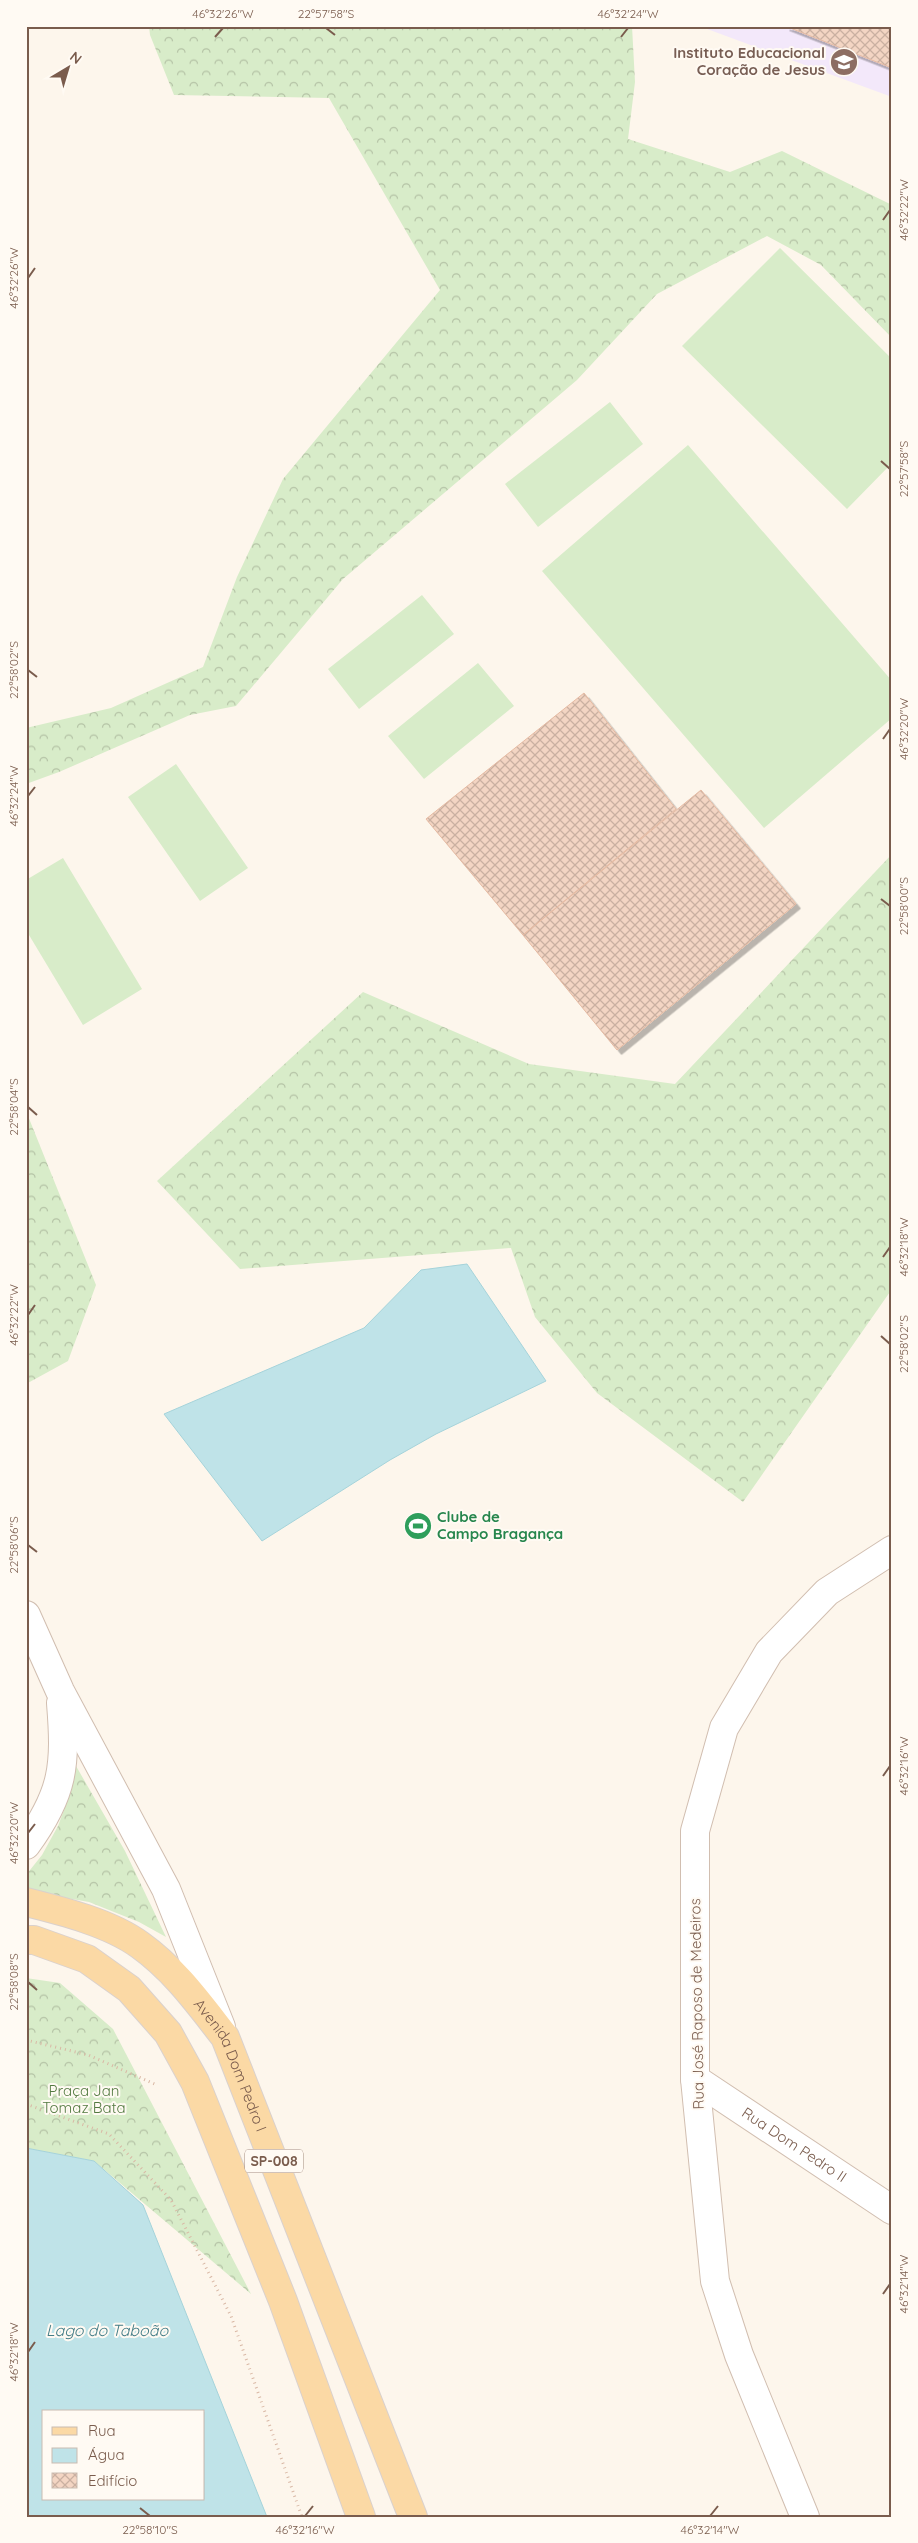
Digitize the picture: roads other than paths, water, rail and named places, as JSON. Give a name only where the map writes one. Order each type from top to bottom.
[{"type":"main road","name":"Avenida Dom Pedro I","points":[[26,1902],[85,1918],[139,1944],[182,1981],[225,2038],[413,2517]]},
{"type":"main road","name":"SP-008","points":[[26,1940],[34,1940],[87,1959],[128,1989],[168,2033],[195,2082],[257,2237],[360,2517]]},
{"type":"street","name":"Rua José Raposo de Medeiros","points":[[806,2517],[739,2355],[715,2281],[696,2079],[695,1832],[724,1728],[769,1652],[827,1592],[892,1550]]},
{"type":"street","points":[[26,1615],[60,1692],[166,1890],[225,2038]]},
{"type":"street","points":[[26,1845],[42,1824],[57,1794],[65,1747],[60,1692]]},
{"type":"street","name":"Rua Dom Pedro II","points":[[696,2079],[892,2210]]},
{"type":"water","points":[[467,1264],[546,1381],[436,1434],[390,1460],[262,1541],[164,1414],[364,1328],[421,1270]]},
{"type":"water","name":"Lago do Taboão","points":[[26,2148],[94,2161],[143,2205],[267,2517],[26,2517]]},
{"type":"place","name":"Instituto Educacional Coração de Jesus","points":[[844,62]]},
{"type":"place","name":"Clube de Campo Bragança","points":[[418,1526]]},
{"type":"park label","name":"Praça Jan Tomaz Bata","points":[[84,2100]]}]
